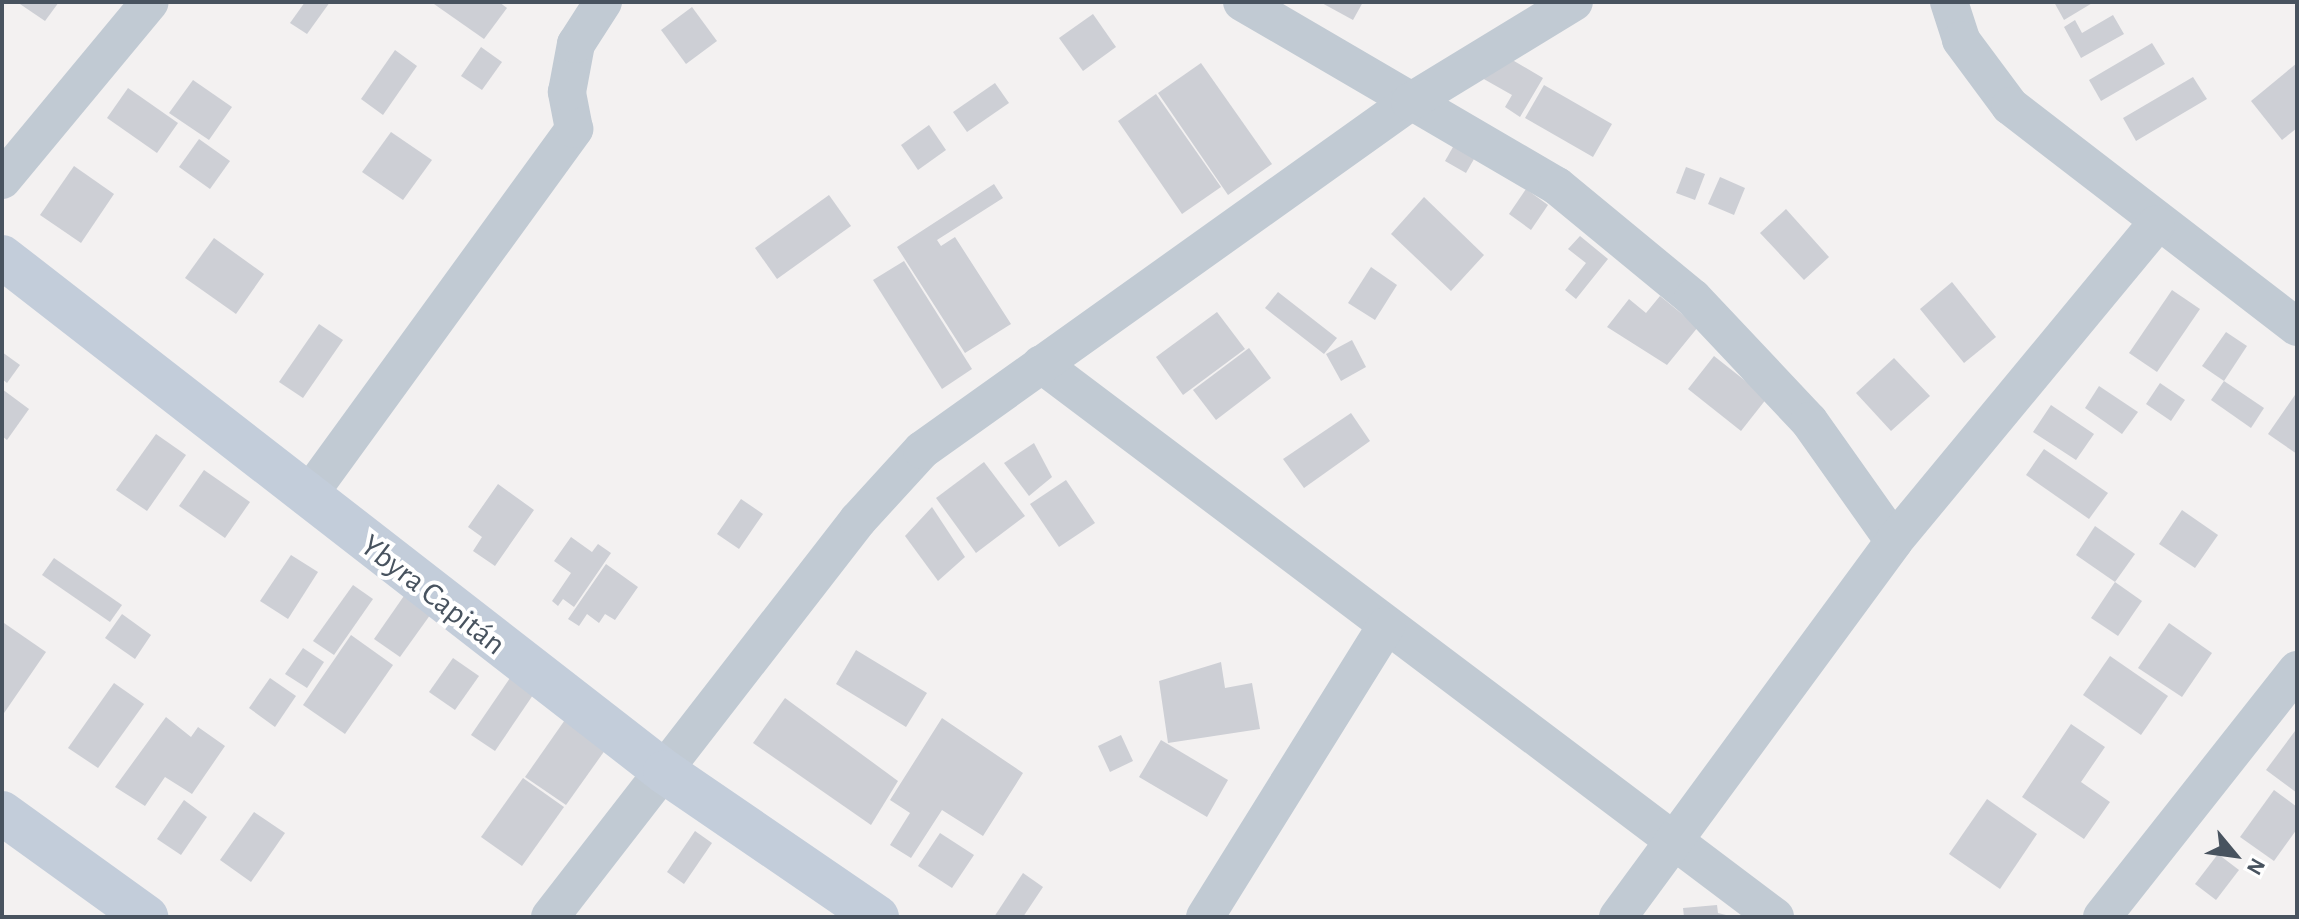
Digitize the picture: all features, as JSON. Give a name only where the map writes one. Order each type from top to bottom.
[{"type":"street","points":[[2,180],[150,2]]},
{"type":"street","points":[[307,497],[574,129],[567,92],[576,44],[603,2]]},
{"type":"street","points":[[1242,2],[1557,186],[1693,298],[1809,421],[1894,541]]},
{"type":"street","points":[[550,917],[868,509],[922,450],[1410,102],[1574,2]]},
{"type":"street","points":[[1949,2],[1961,40],[2010,106],[2156,224],[2297,327]]},
{"type":"street","points":[[1618,917],[1679,839],[1894,541],[2156,224]]},
{"type":"street","name":"Ybyra Capitán","points":[[2,257],[307,497],[665,772],[877,917]]},
{"type":"street","points":[[1041,364],[1386,626],[1679,839],[1775,917]]},
{"type":"street","points":[[1205,917],[1386,626]]},
{"type":"street","points":[[2102,917],[2297,670]]},
{"type":"street","points":[[2,813],[146,917]]},
{"type":"building","points":[[17,2],[59,2],[45,21]]},
{"type":"building","points":[[305,2],[330,2],[307,34],[290,23]]},
{"type":"building","points":[[499,2],[507,8],[484,39],[434,4]]},
{"type":"building","points":[[1320,2],[1363,2],[1353,20]]},
{"type":"building","points":[[2054,2],[2094,2],[2064,20]]},
{"type":"building","points":[[692,7],[717,41],[686,64],[661,30]]},
{"type":"building","points":[[1093,14],[1116,47],[1083,71],[1059,38]]},
{"type":"building","points":[[2113,15],[2124,34],[2081,58],[2064,27],[2075,20],[2082,33]]},
{"type":"building","points":[[2152,43],[2165,64],[2101,101],[2089,80]]},
{"type":"building","points":[[481,47],[502,62],[482,90],[461,76]]},
{"type":"building","points":[[395,50],[417,66],[383,115],[361,99]]},
{"type":"building","points":[[1497,51],[1543,78],[1520,117],[1505,107],[1512,95],[1482,78]]},
{"type":"building","points":[[1201,63],[1272,164],[1228,195],[1158,93]]},
{"type":"building","points":[[2297,63],[2297,128],[2282,140],[2251,101]]},
{"type":"building","points":[[2193,77],[2207,99],[2136,141],[2123,118]]},
{"type":"building","points":[[193,80],[232,107],[209,140],[169,113]]},
{"type":"building","points":[[995,83],[1009,103],[967,132],[953,112]]},
{"type":"building","points":[[1544,85],[1612,124],[1593,157],[1525,118]]},
{"type":"building","points":[[128,88],[178,123],[157,153],[107,118]]},
{"type":"building","points":[[1156,94],[1221,187],[1182,214],[1118,121]]},
{"type":"building","points":[[929,125],[946,150],[918,170],[901,145]]},
{"type":"building","points":[[391,132],[432,160],[403,200],[362,172]]},
{"type":"building","points":[[199,139],[230,161],[210,189],[179,167]]},
{"type":"building","points":[[1457,140],[1478,152],[1466,173],[1445,161]]},
{"type":"building","points":[[74,166],[114,194],[81,243],[40,215]]},
{"type":"building","points":[[1686,167],[1705,174],[1695,200],[1676,193]]},
{"type":"building","points":[[1720,177],[1745,188],[1734,215],[1708,204]]},
{"type":"building","points":[[994,184],[1003,198],[937,240],[941,246],[955,237],[1011,324],[965,353],[897,247]]},
{"type":"building","points":[[1526,189],[1548,205],[1531,230],[1509,214]]},
{"type":"building","points":[[829,195],[851,226],[777,279],[755,248]]},
{"type":"building","points":[[1424,197],[1484,255],[1451,291],[1391,234]]},
{"type":"building","points":[[1786,209],[1829,257],[1804,280],[1760,233]]},
{"type":"building","points":[[1580,236],[1608,259],[1576,299],[1565,290],[1586,263],[1568,249]]},
{"type":"building","points":[[214,238],[264,274],[236,314],[185,278]]},
{"type":"building","points":[[904,261],[972,369],[942,389],[873,280]]},
{"type":"building","points":[[1371,267],[1397,285],[1375,320],[1348,303]]},
{"type":"building","points":[[1952,282],[1996,337],[1964,363],[1920,309]]},
{"type":"building","points":[[2172,290],[2200,309],[2157,372],[2129,353]]},
{"type":"building","points":[[1278,292],[1337,338],[1324,354],[1265,308]]},
{"type":"building","points":[[1660,296],[1698,327],[1667,365],[1607,327],[1629,299],[1646,313]]},
{"type":"building","points":[[1217,312],[1245,349],[1183,395],[1156,357]]},
{"type":"building","points":[[319,324],[343,340],[303,398],[279,382]]},
{"type":"building","points":[[2226,332],[2247,346],[2224,381],[2202,366]]},
{"type":"building","points":[[1352,340],[1366,367],[1341,381],[1326,354]]},
{"type":"building","points":[[1249,348],[1271,378],[1216,420],[1193,390]]},
{"type":"building","points":[[2,352],[20,365],[7,383],[2,379]]},
{"type":"building","points":[[1714,356],[1767,398],[1741,431],[1688,389]]},
{"type":"building","points":[[1894,358],[1930,396],[1891,431],[1856,393]]},
{"type":"building","points":[[2224,381],[2264,408],[2251,428],[2211,400]]},
{"type":"building","points":[[2160,383],[2185,400],[2171,421],[2146,404]]},
{"type":"building","points":[[2099,386],[2138,412],[2122,434],[2085,408]]},
{"type":"building","points":[[2,389],[29,409],[7,440],[2,436]]},
{"type":"building","points":[[2297,392],[2297,454],[2268,434]]},
{"type":"building","points":[[2051,405],[2094,434],[2076,460],[2033,432]]},
{"type":"building","points":[[1351,413],[1370,441],[1304,488],[1283,459]]},
{"type":"building","points":[[156,434],[186,455],[147,511],[116,490]]},
{"type":"building","points":[[1034,443],[1052,477],[1029,496],[1004,463]]},
{"type":"building","points":[[2044,449],[2108,493],[2089,519],[2026,475]]},
{"type":"building","points":[[984,462],[1025,516],[976,553],[936,498]]},
{"type":"building","points":[[204,470],[250,502],[225,538],[179,506]]},
{"type":"building","points":[[1066,480],[1095,523],[1059,547],[1030,504]]},
{"type":"building","points":[[498,484],[534,510],[495,566],[473,551],[482,537],[468,527]]},
{"type":"building","points":[[741,499],[763,514],[739,549],[717,534]]},
{"type":"building","points":[[932,507],[965,557],[938,581],[905,536]]},
{"type":"building","points":[[2182,510],[2218,535],[2195,568],[2159,544]]},
{"type":"building","points":[[2095,526],[2135,554],[2115,582],[2076,555]]},
{"type":"building","points":[[571,537],[592,552],[598,544],[611,553],[574,607],[563,599],[558,606],[552,601],[571,573],[554,561]]},
{"type":"building","points":[[291,555],[318,572],[288,619],[260,601]]},
{"type":"building","points":[[54,558],[122,605],[110,622],[42,575]]},
{"type":"building","points":[[606,564],[638,587],[615,620],[605,614],[599,623],[587,614],[579,626],[568,619]]},
{"type":"building","points":[[2115,582],[2142,601],[2118,636],[2091,618]]},
{"type":"building","points":[[353,585],[373,599],[334,655],[313,641]]},
{"type":"building","points":[[406,593],[433,611],[400,657],[374,639]]},
{"type":"building","points":[[122,614],[151,635],[135,659],[105,638]]},
{"type":"building","points":[[4,623],[46,652],[2,716],[2,626]]},
{"type":"building","points":[[2169,623],[2212,653],[2182,697],[2138,668]]},
{"type":"building","points":[[351,635],[393,665],[345,734],[303,705]]},
{"type":"building","points":[[303,648],[324,662],[307,688],[285,674]]},
{"type":"building","points":[[856,650],[927,693],[906,727],[836,684]]},
{"type":"building","points":[[2110,656],[2168,696],[2141,735],[2083,695]]},
{"type":"building","points":[[453,658],[479,676],[455,710],[429,692]]},
{"type":"building","points":[[1221,662],[1225,688],[1252,683],[1260,729],[1168,743],[1159,681]]},
{"type":"building","points":[[270,678],[296,696],[275,727],[249,708]]},
{"type":"building","points":[[510,678],[533,695],[495,751],[471,735]]},
{"type":"building","points":[[114,683],[144,704],[98,768],[68,748]]},
{"type":"building","points":[[785,698],[898,781],[871,825],[753,743]]},
{"type":"building","points":[[166,717],[191,737],[198,727],[225,746],[192,794],[165,777],[145,806],[115,787]]},
{"type":"building","points":[[567,717],[608,746],[566,805],[525,777]]},
{"type":"building","points":[[942,718],[1023,773],[983,836],[942,810],[911,858],[890,845],[910,813],[890,800]]},
{"type":"building","points":[[2071,724],[2105,747],[2081,782],[2110,802],[2084,839],[2022,797]]},
{"type":"building","points":[[2295,731],[2297,733],[2297,793],[2266,770]]},
{"type":"building","points":[[1121,735],[1133,761],[1110,772],[1098,746]]},
{"type":"building","points":[[1161,740],[1228,780],[1207,817],[1139,777]]},
{"type":"building","points":[[523,778],[564,807],[522,866],[481,837]]},
{"type":"building","points":[[2274,790],[2297,807],[2297,829],[2274,861],[2240,837]]},
{"type":"building","points":[[1987,799],[2037,834],[2000,889],[1949,854]]},
{"type":"building","points":[[184,800],[207,817],[181,855],[157,839]]},
{"type":"building","points":[[254,812],[285,833],[251,882],[220,860]]},
{"type":"building","points":[[695,831],[712,843],[684,884],[667,872]]},
{"type":"building","points":[[940,833],[974,855],[952,888],[918,866]]},
{"type":"building","points":[[2218,854],[2239,870],[2216,900],[2195,884]]},
{"type":"building","points":[[1023,873],[1043,887],[1023,917],[994,917]]},
{"type":"building","points":[[1717,905],[1718,913],[1734,917],[1684,917],[1683,908]]}]
